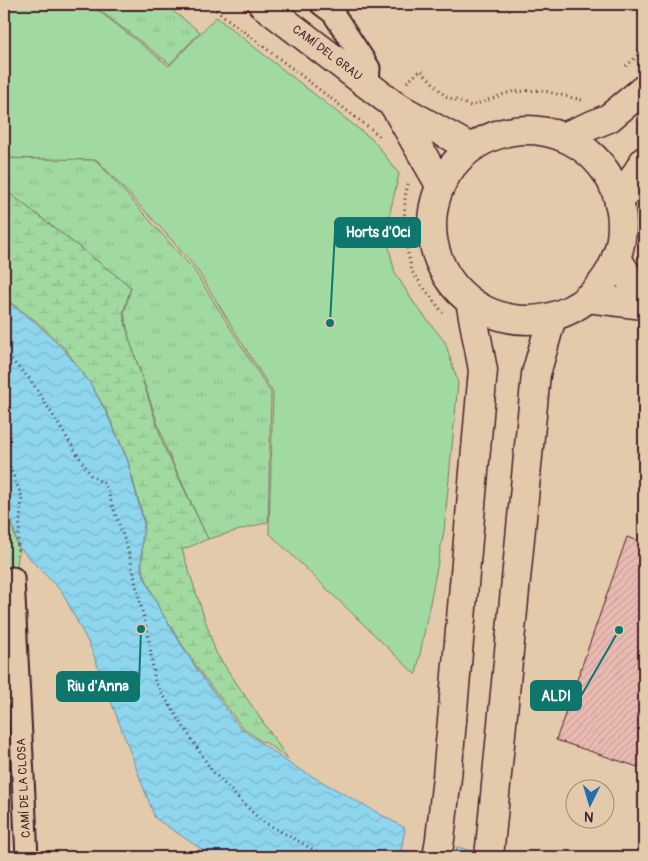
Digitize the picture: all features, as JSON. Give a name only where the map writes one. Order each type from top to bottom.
[{"type":"main road","name":"CAMÍ DEL GRAU","points":[[262,4],[383,97],[471,148]]},
{"type":"main road","points":[[563,137],[609,118],[644,89]]},
{"type":"main road","name":"CAMÍ DEL GRAU","points":[[383,97],[440,185]]},
{"type":"main road","points":[[525,130],[545,132],[563,137],[593,157],[605,171],[614,186],[622,221],[621,239],[616,257],[609,272],[587,298],[570,309],[552,317],[530,320],[509,318],[488,312],[470,301],[454,286],[442,268],[434,248],[431,227],[433,206],[440,185],[448,171],[459,158],[488,138],[506,132],[525,130]]},
{"type":"main road","points":[[619,203],[644,161]]},
{"type":"main road","points":[[616,257],[644,304]]},
{"type":"main road","points":[[587,298],[644,304]]},
{"type":"main road","points":[[439,848],[483,370],[470,301]]},
{"type":"main road","points":[[489,855],[536,374],[552,317]]},
{"type":"street","name":"CAMÍ DEL GRAU","points":[[321,4],[333,13],[369,68],[383,97]]},
{"type":"street","name":"CAMÍ DE LA CLOSA","points":[[13,578],[27,857]]},
{"type":"path","points":[[208,4],[385,140]]},
{"type":"path","points":[[622,69],[644,50]]},
{"type":"path","points":[[364,125],[383,97],[421,70],[445,96],[471,106],[517,91],[540,90],[586,100]]},
{"type":"path","points":[[410,176],[405,196],[404,234],[412,272],[447,319]]},
{"type":"path","points":[[4,353],[30,379],[91,476],[104,484],[128,550],[148,640],[155,682],[212,771],[260,820],[327,857]]},
{"type":"path","points":[[4,453],[22,497],[13,578]]},
{"type":"green space","points":[[4,4],[90,4],[169,66],[216,17],[374,141],[399,174],[388,221],[389,248],[395,273],[414,303],[445,342],[458,383],[444,531],[416,675],[269,533],[273,393],[196,268],[97,160],[4,158]]},
{"type":"green space","points":[[91,4],[164,4],[200,32],[170,64]]},
{"type":"green space","points":[[4,158],[96,160],[194,270],[271,393],[268,522],[208,539],[166,448],[129,338],[124,313],[131,287],[4,189]]},
{"type":"green space","points":[[4,189],[131,287],[123,314],[129,338],[164,447],[208,539],[182,550],[216,653],[288,759],[242,727],[198,669],[160,610],[142,570],[142,538],[145,524],[127,458],[107,412],[90,383],[65,349],[36,321],[4,298]]},
{"type":"green space","points":[[4,491],[19,550],[15,578],[23,826],[4,827]]},
{"type":"water","points":[[4,299],[35,322],[64,350],[90,383],[106,412],[127,459],[144,525],[141,570],[160,610],[197,670],[240,728],[290,764],[405,828],[400,857],[213,857],[155,818],[91,648],[62,592],[18,546],[4,489]]},
{"type":"water","points":[[457,847],[476,852],[475,857],[455,857]]},
{"type":"building","points":[[627,537],[644,543],[644,769],[556,740]]},
{"type":"place","name":"Horts d'Oci","points":[[330,323]]},
{"type":"place","name":"Riu d'Anna","points":[[141,629]]},
{"type":"place","name":"ALDI","points":[[619,630]]}]
